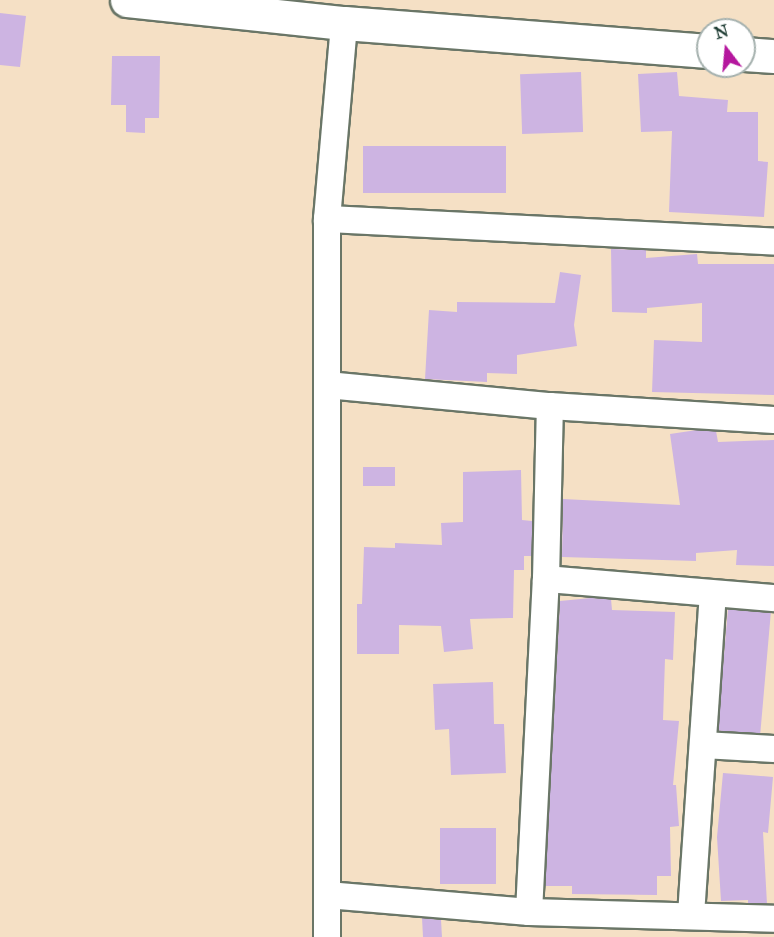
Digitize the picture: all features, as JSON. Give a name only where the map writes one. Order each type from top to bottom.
[{"type":"street","points":[[127,0],[285,8],[344,23],[696,50]]},
{"type":"street","points":[[327,937],[327,219],[344,23]]},
{"type":"street","points":[[756,55],[774,56]]},
{"type":"street","points":[[327,219],[774,242]]},
{"type":"street","points":[[327,385],[550,406],[774,420]]},
{"type":"street","points":[[529,912],[546,579],[550,406]]},
{"type":"street","points":[[546,579],[713,595],[774,598]]},
{"type":"street","points":[[691,915],[713,595]]},
{"type":"street","points":[[703,745],[774,749]]},
{"type":"street","points":[[327,895],[529,912],[691,915],[774,920]]},
{"type":"building","points":[[0,13],[26,16],[20,67],[0,65]]},
{"type":"building","points":[[112,56],[160,56],[159,118],[145,118],[145,133],[126,132],[126,105],[111,105]]},
{"type":"building","points":[[581,72],[583,132],[522,134],[520,74]]},
{"type":"building","points":[[677,72],[679,96],[728,100],[727,112],[758,112],[758,161],[768,162],[764,217],[669,212],[672,131],[641,132],[638,74]]},
{"type":"building","points":[[363,146],[506,146],[506,193],[363,193]]},
{"type":"building","points":[[611,249],[646,250],[646,258],[697,254],[698,264],[774,264],[774,395],[652,392],[654,340],[702,342],[702,303],[647,308],[647,313],[612,312]]},
{"type":"building","points":[[560,272],[581,275],[574,325],[577,346],[517,355],[517,374],[487,373],[487,382],[425,379],[429,310],[457,312],[457,302],[555,303]]},
{"type":"building","points":[[697,430],[716,431],[718,442],[774,440],[774,566],[736,565],[737,550],[696,553],[696,561],[562,557],[563,499],[680,505],[670,434]]},
{"type":"building","points":[[363,467],[395,467],[395,486],[363,486]]},
{"type":"building","points":[[521,470],[522,520],[532,521],[532,556],[524,556],[524,570],[514,570],[513,618],[470,619],[473,649],[444,652],[441,626],[399,625],[399,654],[357,654],[357,604],[362,604],[364,547],[395,548],[395,543],[442,545],[441,523],[463,522],[463,472]]},
{"type":"building","points":[[611,599],[612,610],[675,612],[673,660],[665,659],[663,720],[679,721],[673,785],[676,785],[679,826],[670,827],[671,876],[657,876],[657,895],[572,894],[572,886],[545,886],[560,601]]},
{"type":"building","points":[[728,609],[771,613],[760,734],[717,731]]},
{"type":"building","points":[[493,682],[494,724],[504,724],[506,773],[451,775],[449,729],[435,730],[433,684]]},
{"type":"building","points":[[723,773],[773,777],[768,833],[763,832],[767,904],[748,903],[748,900],[721,901],[717,837]]},
{"type":"building","points":[[440,828],[496,828],[496,884],[440,884]]},
{"type":"building","points":[[422,918],[441,920],[442,937],[423,937]]}]
